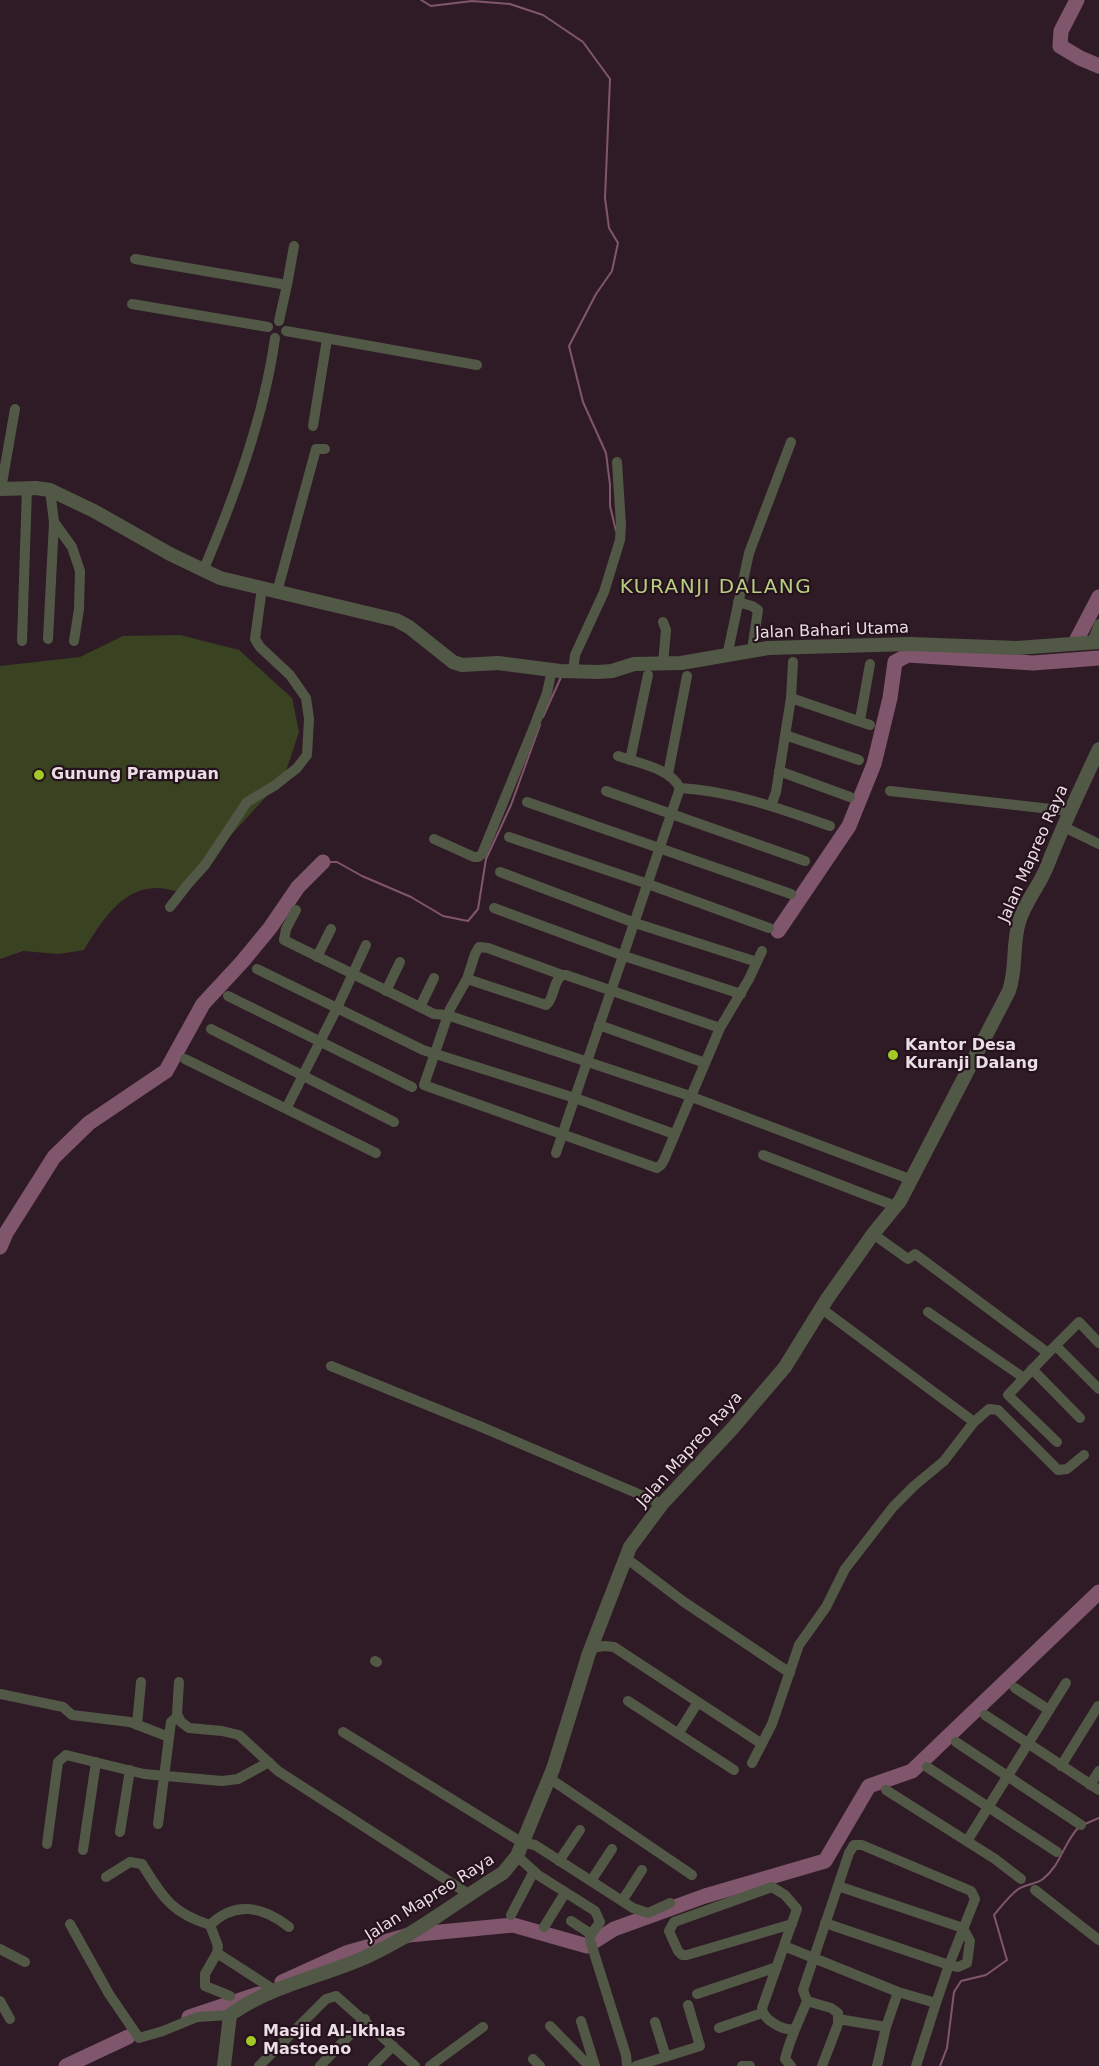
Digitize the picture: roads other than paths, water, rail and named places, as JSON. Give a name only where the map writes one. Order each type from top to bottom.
[{"type":"street","points":[[279,321],[294,246]]},
{"type":"street","points":[[135,259],[287,285]]},
{"type":"street","points":[[132,304],[268,327]]},
{"type":"street","points":[[279,321],[285,325],[286,332],[282,337],[275,338],[270,334],[268,327],[273,322],[279,321]]},
{"type":"street","points":[[286,332],[477,365]]},
{"type":"street","points":[[203,571],[231,504],[270,372],[275,338]]},
{"type":"street","points":[[313,426],[327,339]]},
{"type":"street","points":[[1,489],[15,409]]},
{"type":"street","points":[[727,656],[749,553],[791,442]]},
{"type":"street","points":[[277,592],[316,449],[326,449]]},
{"type":"street","points":[[434,839],[474,857],[482,854],[547,693],[575,655],[604,592],[620,540],[617,462]]},
{"type":"street","points":[[22,641],[27,488]]},
{"type":"street","name":"Jalan Bahari Utama","points":[[1,489],[50,490],[94,510],[203,571],[220,578],[396,620],[409,627],[457,664],[498,663],[564,671],[612,671],[634,664],[681,663],[768,648],[911,644],[1017,648],[1096,642]]},
{"type":"street","points":[[48,639],[54,522],[50,490]]},
{"type":"street","points":[[54,522],[72,547],[81,572],[74,641]]},
{"type":"street","points":[[170,907],[205,865],[246,802],[266,792],[297,768],[309,749],[306,698],[290,675],[260,647],[255,639],[262,588]]},
{"type":"street","points":[[738,603],[758,610],[752,650]]},
{"type":"street","points":[[663,622],[666,630],[663,664]]},
{"type":"street","points":[[1096,642],[1099,624]]},
{"type":"street","points":[[771,806],[776,792],[791,698],[793,662]]},
{"type":"street","points":[[791,698],[865,722],[870,664]]},
{"type":"street","points":[[630,760],[648,675]]},
{"type":"street","points":[[668,774],[687,676]]},
{"type":"street","points":[[785,735],[859,760]]},
{"type":"street","name":"Jalan Mapreo Raya","points":[[230,2015],[276,1991],[351,1964],[409,1935],[507,1870],[517,1856],[569,1722],[591,1648],[635,1539],[662,1504],[710,1454],[775,1379],[912,1180],[1009,991],[1014,973],[1019,921],[1048,864],[1062,826],[1099,749]]},
{"type":"street","points":[[556,1153],[680,788],[668,774],[618,756]]},
{"type":"street","points":[[779,771],[850,797]]},
{"type":"street","points":[[680,788],[697,789],[771,806],[830,826]]},
{"type":"street","points":[[606,791],[805,861]]},
{"type":"street","points":[[890,791],[1069,812]]},
{"type":"street","points":[[527,802],[659,850],[791,894]]},
{"type":"street","points":[[1062,826],[1099,844]]},
{"type":"street","points":[[509,837],[769,928]]},
{"type":"street","points":[[500,872],[635,923],[760,956],[720,1029],[661,1165],[657,1168],[425,1086],[423,1083],[447,1015],[467,979],[479,947],[488,948],[720,1029]]},
{"type":"street","points":[[494,908],[624,956],[741,993]]},
{"type":"street","points":[[296,910],[286,929],[284,940],[434,1014],[447,1015],[690,1096],[912,1180]]},
{"type":"street","points":[[316,957],[331,929]]},
{"type":"street","points":[[286,1107],[366,945]]},
{"type":"street","points":[[386,991],[400,962]]},
{"type":"street","points":[[257,969],[423,1050],[575,1098],[674,1134]]},
{"type":"street","points":[[467,979],[546,1005],[550,1001],[556,980],[562,975]]},
{"type":"street","points":[[420,1007],[434,978]]},
{"type":"street","points":[[228,996],[412,1088]]},
{"type":"street","points":[[599,1025],[705,1063]]},
{"type":"street","points":[[211,1029],[394,1122]]},
{"type":"street","points":[[185,1059],[376,1153]]},
{"type":"street","points":[[763,1155],[895,1206]]},
{"type":"street","points":[[873,1234],[908,1259],[915,1254],[1052,1350],[1099,1389]]},
{"type":"street","points":[[822,1309],[974,1422]]},
{"type":"street","points":[[928,1312],[1024,1378]]},
{"type":"street","points":[[1057,1442],[1008,1395],[1079,1322],[1099,1343]]},
{"type":"street","points":[[330,1366],[484,1428],[662,1504]]},
{"type":"street","points":[[1032,1370],[1080,1418]]},
{"type":"street","points":[[752,1762],[772,1724],[799,1645],[826,1608],[850,1561],[903,1496],[950,1455],[974,1422],[989,1409],[998,1410],[1058,1470],[1067,1470],[1084,1455]]},
{"type":"street","points":[[626,1558],[684,1602],[790,1673]]},
{"type":"street","points":[[591,1648],[614,1647],[762,1744]]},
{"type":"street","points":[[137,1725],[141,1682]]},
{"type":"street","points":[[179,1682],[178,1716],[181,1722],[189,1728],[239,1735],[278,1771],[470,1895]]},
{"type":"street","points":[[967,1841],[1066,1683]]},
{"type":"street","points":[[1015,1688],[1048,1710]]},
{"type":"street","points":[[0,1694],[63,1707],[72,1714],[130,1722],[169,1737]]},
{"type":"street","points":[[628,1701],[734,1770]]},
{"type":"street","points":[[678,1734],[698,1702]]},
{"type":"street","points":[[1061,1766],[1098,1706]]},
{"type":"street","points":[[985,1715],[1095,1788],[1099,1771]]},
{"type":"street","points":[[158,1824],[171,1722],[178,1716]]},
{"type":"street","points":[[343,1732],[521,1842],[535,1845],[633,1908],[648,1912],[670,1903]]},
{"type":"street","points":[[957,1742],[1081,1825]]},
{"type":"street","points":[[47,1844],[58,1762],[66,1755],[144,1774],[222,1781],[238,1779],[269,1762]]},
{"type":"street","points":[[83,1850],[96,1762]]},
{"type":"street","points":[[927,1767],[1057,1852]]},
{"type":"street","points":[[120,1833],[130,1770]]},
{"type":"street","points":[[549,1778],[692,1875]]},
{"type":"street","points":[[885,1790],[995,1859],[1022,1880]]},
{"type":"street","points":[[560,1861],[580,1830]]},
{"type":"street","points":[[791,2066],[785,2059],[794,2029],[807,2001],[803,1990],[849,1853],[854,1845],[861,1845],[971,1892],[975,1899],[949,1965],[916,2066]]},
{"type":"street","points":[[591,1881],[612,1849]]},
{"type":"street","points":[[517,1856],[534,1871],[595,1911],[599,1916],[600,1922],[591,1934],[590,1940],[626,2055],[627,2066]]},
{"type":"street","points":[[106,1877],[130,1862],[142,1864],[158,1891],[168,1902],[180,1912],[210,1924],[218,1946],[205,1974],[205,1986],[230,1996]]},
{"type":"street","points":[[622,1901],[642,1870]]},
{"type":"street","points":[[511,1915],[534,1871]]},
{"type":"street","points":[[825,1923],[949,1965],[958,1967],[967,1963],[970,1941],[963,1928],[838,1886]]},
{"type":"street","points":[[792,1924],[687,1955],[682,1955],[678,1951],[669,1931],[674,1922],[772,1887],[785,1895],[796,1905],[797,1909],[792,1924],[784,1946],[777,1967],[762,2008],[762,2013],[766,2018],[788,2030],[794,2029]]},
{"type":"street","points":[[1035,1890],[1099,1940]]},
{"type":"street","points":[[544,1927],[565,1893]]},
{"type":"street","points":[[210,1924],[221,1914],[257,1909],[276,1916],[289,1927]]},
{"type":"street","points":[[571,1922],[591,1934]]},
{"type":"street","points":[[70,1924],[109,1994],[139,2038],[197,2017],[230,2015],[224,2066]]},
{"type":"street","points":[[784,1946],[814,1956],[898,1992],[936,2003]]},
{"type":"street","points":[[0,1949],[25,1962]]},
{"type":"street","points":[[216,1953],[276,1991]]},
{"type":"street","points":[[697,1994],[777,1967]]},
{"type":"street","points":[[882,2064],[886,2027],[898,1992]]},
{"type":"street","points":[[259,2066],[326,1999],[332,1996],[339,1998],[365,2019],[415,2066]]},
{"type":"street","points":[[0,2001],[10,2019]]},
{"type":"street","points":[[807,2001],[831,2008],[838,2013],[838,2024],[822,2066]]},
{"type":"street","points":[[636,2066],[700,2046],[688,2005]]},
{"type":"street","points":[[719,2028],[762,2013]]},
{"type":"street","points":[[320,2066],[365,2019]]},
{"type":"street","points":[[838,2019],[886,2027]]},
{"type":"street","points":[[581,2021],[595,2066]]},
{"type":"street","points":[[655,2022],[666,2057]]},
{"type":"street","points":[[430,2066],[483,2026]]},
{"type":"street","points":[[550,2026],[589,2066]]},
{"type":"street","points":[[565,2041],[585,2034]]},
{"type":"street","points":[[373,2066],[393,2046]]},
{"type":"street","points":[[742,2066],[750,2066]]},
{"type":"waterway","points":[[421,0],[431,6],[472,1],[510,4],[543,15],[583,42],[610,79],[605,198],[609,228],[618,243],[612,271],[596,294],[569,346],[583,402],[606,453],[610,506],[616,531]]},
{"type":"waterway","points":[[1077,0],[1061,31],[1060,46],[1099,66]]},
{"type":"waterway","points":[[1077,639],[1099,597]]},
{"type":"waterway","points":[[778,931],[849,826],[874,764],[890,698],[895,662],[908,655],[1033,663],[1099,658]]},
{"type":"waterway","points":[[543,717],[562,675]]},
{"type":"waterway","points":[[323,862],[337,862],[362,876],[411,897],[443,916],[468,921],[478,909],[486,859],[511,805],[540,725]]},
{"type":"waterway","points":[[0,1247],[6,1233],[54,1157],[89,1123],[166,1071],[203,1004],[270,928],[298,887],[323,862]]},
{"type":"waterway","points":[[282,1982],[346,1953],[409,1935],[513,1925],[587,1946],[614,1929],[705,1896],[825,1861],[869,1786],[912,1771],[1099,1592]]},
{"type":"waterway","points":[[1085,1824],[1099,1818]]},
{"type":"waterway","points":[[940,2066],[947,2048],[954,1992],[961,1981],[986,1975],[1007,1960],[994,1915],[1017,1890],[1040,1881],[1049,1873],[1078,1828]]},
{"type":"waterway","points":[[189,2017],[258,1994]]},
{"type":"waterway","points":[[66,2066],[128,2037]]},
{"type":"place","name":"Gunung Prampuan","points":[[39,775]]},
{"type":"place","name":"Kantor Desa Kuranji Dalang","points":[[893,1055]]},
{"type":"place","name":"Masjid Al-Ikhlas Mastoeno","points":[[251,2041]]},
{"type":"district","name":"KURANJI DALANG","points":[[716,588]]}]
